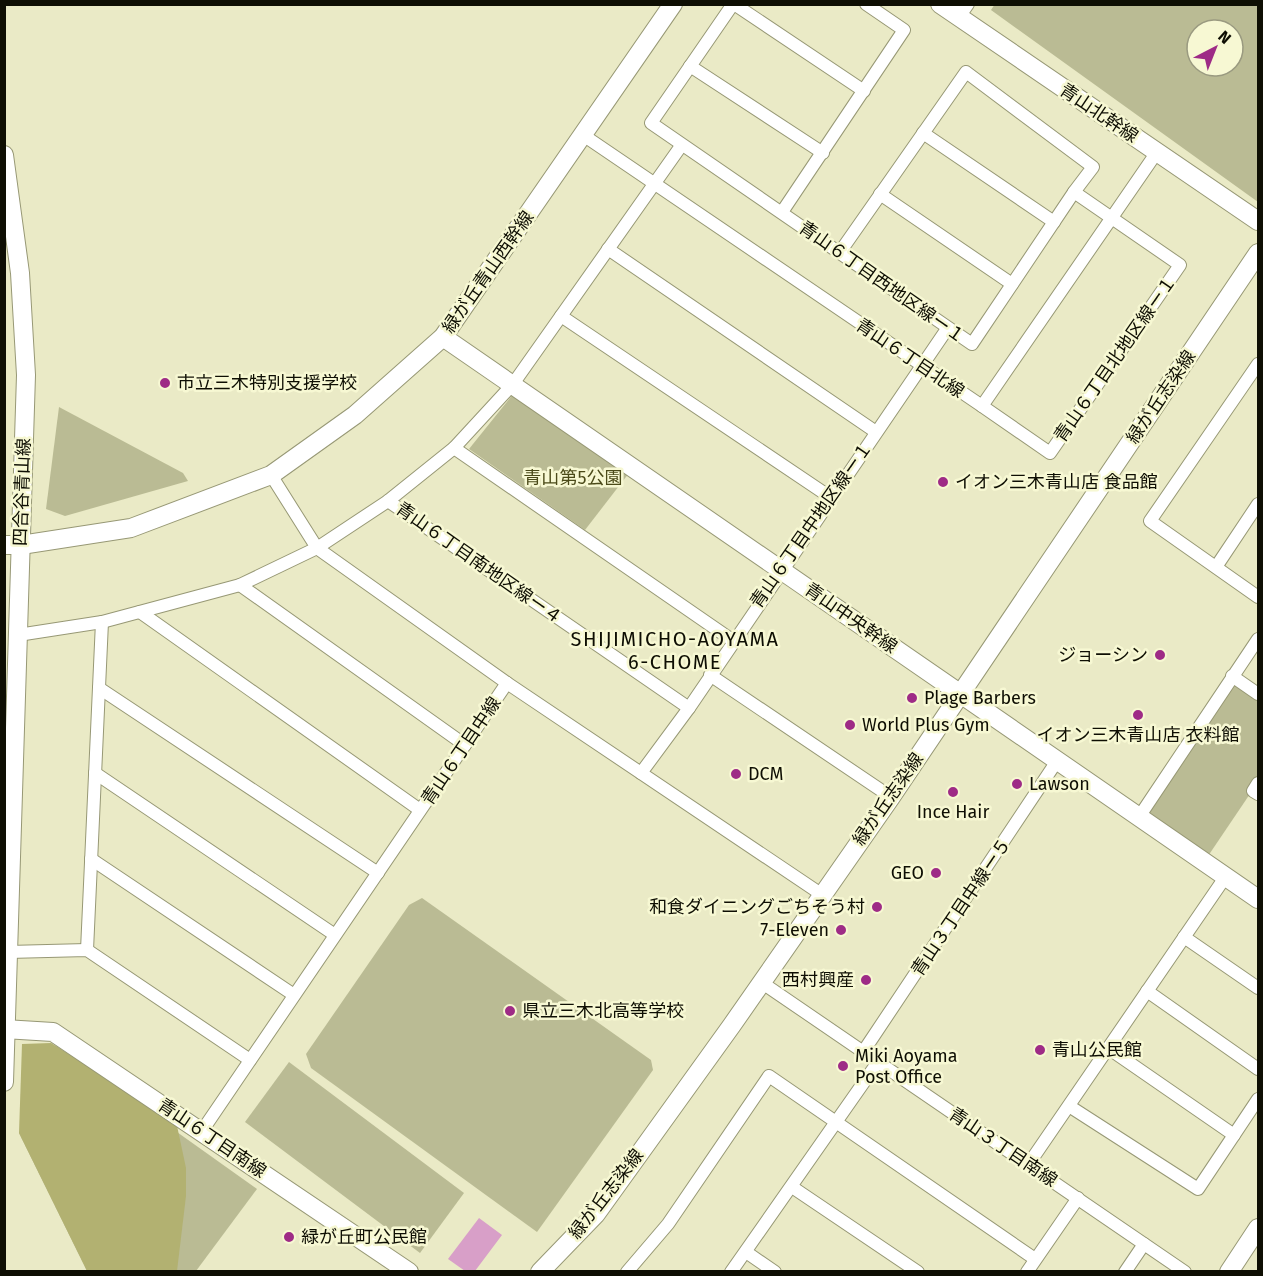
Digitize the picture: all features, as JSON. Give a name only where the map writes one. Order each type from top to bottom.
[{"type":"street","name":"緑が丘青山西幹線","points":[[13,545],[131,528],[271,475],[355,415],[443,337],[674,4]]},
{"type":"street","name":"青山６丁目西地区線ー１","points":[[733,4],[651,123],[681,146],[782,212],[947,329],[972,344],[1093,167],[966,72],[923,133]]},
{"type":"street","points":[[733,4],[864,91]]},
{"type":"street","name":"青山６丁目西地区線ー１","points":[[782,212],[904,30],[866,4]]},
{"type":"street","name":"青山北幹線","points":[[940,4],[964,11],[1157,152],[1258,221]]},
{"type":"street","points":[[690,66],[823,153]]},
{"type":"street","points":[[840,252],[923,133],[1054,222]]},
{"type":"street","name":"青山６丁目北線","points":[[584,135],[921,367],[982,406],[1157,152]]},
{"type":"street","points":[[18,635],[102,622],[240,585],[317,548],[388,501],[454,448],[513,384],[681,146]]},
{"type":"street","name":"四合谷青山線","points":[[4,155],[20,273],[26,375],[13,545],[18,635],[4,1082]]},
{"type":"street","points":[[1074,192],[1111,219]]},
{"type":"street","points":[[880,194],[1012,284]]},
{"type":"street","name":"青山６丁目北地区線ー１","points":[[982,406],[1050,453],[1180,265],[1111,219]]},
{"type":"street","points":[[608,249],[876,432]]},
{"type":"street","name":"緑が丘志染線","points":[[540,1272],[596,1214],[761,982],[891,797],[1258,253]]},
{"type":"street","points":[[561,316],[830,497]]},
{"type":"street","name":"青山６丁目中地区線ー１","points":[[641,773],[688,708],[781,568],[947,329]]},
{"type":"street","name":"青山中央幹線","points":[[443,337],[1258,899]]},
{"type":"street","points":[[1258,364],[1150,521],[1258,597]]},
{"type":"street","points":[[454,448],[732,640]]},
{"type":"street","points":[[271,475],[317,548],[507,683]]},
{"type":"street","name":"青山６丁目南地区線ー４","points":[[388,501],[688,708]]},
{"type":"street","points":[[1216,567],[1258,504]]},
{"type":"street","points":[[240,585],[465,745]]},
{"type":"street","points":[[140,612],[420,810]]},
{"type":"street","points":[[87,950],[102,622]]},
{"type":"street","points":[[1139,817],[1258,639]]},
{"type":"street","points":[[710,675],[891,797]]},
{"type":"street","points":[[1232,676],[1258,694]]},
{"type":"street","name":"青山６丁目中線","points":[[202,1131],[507,683],[821,894]]},
{"type":"street","points":[[99,688],[378,873]]},
{"type":"street","name":"青山３丁目中線ー５","points":[[863,1052],[1057,761]]},
{"type":"street","points":[[95,773],[335,935]]},
{"type":"street","points":[[1258,783],[1253,791],[1258,794]]},
{"type":"street","points":[[91,859],[294,995]]},
{"type":"street","points":[[1028,1165],[1226,876]]},
{"type":"street","points":[[1184,937],[1258,988]]},
{"type":"street","points":[[8,952],[87,950],[250,1060]]},
{"type":"street","name":"青山３丁目南線","points":[[761,982],[1185,1272]]},
{"type":"street","points":[[1147,991],[1258,1069]]},
{"type":"street","name":"青山６丁目南線","points":[[6,1029],[53,1032],[409,1272]]},
{"type":"street","points":[[1108,1048],[1234,1135]]},
{"type":"street","points":[[731,1272],[878,1062]]},
{"type":"street","points":[[627,1272],[669,1224],[769,1076],[835,1124],[1035,1259]]},
{"type":"street","points":[[1069,1106],[1198,1189],[1258,1099]]},
{"type":"street","points":[[792,1187],[918,1272]]},
{"type":"street","points":[[1027,1272],[1078,1198]]},
{"type":"street","points":[[1229,1272],[1258,1228]]},
{"type":"street","points":[[1125,1272],[1144,1244]]},
{"type":"street","points":[[746,1252],[774,1272]]},
{"type":"green space","points":[[995,4],[1258,5],[1258,202],[991,10]]},
{"type":"green space","name":"青山第5公園","points":[[514,393],[629,473],[585,530],[469,449]]},
{"type":"green space","points":[[59,407],[183,473],[188,481],[65,516],[46,509]]},
{"type":"green space","points":[[1232,676],[1258,694],[1258,782],[1204,862],[1139,817]]},
{"type":"green space","points":[[422,898],[651,1060],[653,1070],[537,1232],[311,1068],[306,1054],[409,905]]},
{"type":"green space","points":[[56,1046],[257,1189],[196,1271],[87,1271],[19,1133]]},
{"type":"green space","points":[[289,1062],[464,1193],[420,1253],[245,1122]]},
{"type":"shaded area","points":[[51,1043],[176,1121],[186,1168],[186,1196],[177,1271],[87,1271],[19,1133],[22,1044]]},
{"type":"shaded area","points":[[479,1218],[502,1235],[475,1271],[465,1271],[448,1259]]},
{"type":"place","name":"市立三木特別支援学校","points":[[165,383]]},
{"type":"place","name":"イオン三木青山店 食品館","points":[[943,482]]},
{"type":"place","name":"ジョーシン","points":[[1160,655]]},
{"type":"place","name":"Plage Barbers","points":[[912,698]]},
{"type":"place","name":"イオン三木青山店 衣料館","points":[[1138,715]]},
{"type":"place","name":"World Plus Gym","points":[[850,725]]},
{"type":"place","name":"DCM","points":[[736,774]]},
{"type":"place","name":"Lawson","points":[[1017,784]]},
{"type":"place","name":"Ince Hair","points":[[953,792]]},
{"type":"place","name":"GEO","points":[[936,873]]},
{"type":"place","name":"和食ダイニングごちそう村","points":[[877,907]]},
{"type":"place","name":"7-Eleven","points":[[841,930]]},
{"type":"place","name":"西村興産","points":[[866,980]]},
{"type":"place","name":"県立三木北高等学校","points":[[510,1011]]},
{"type":"place","name":"青山公民館","points":[[1040,1050]]},
{"type":"place","name":"Miki Aoyama Post Office","points":[[843,1066]]},
{"type":"place","name":"緑が丘町公民館","points":[[289,1237]]},
{"type":"district","name":"SHIJIMICHO-AOYAMA 6-CHOME","points":[[675,650]]}]
